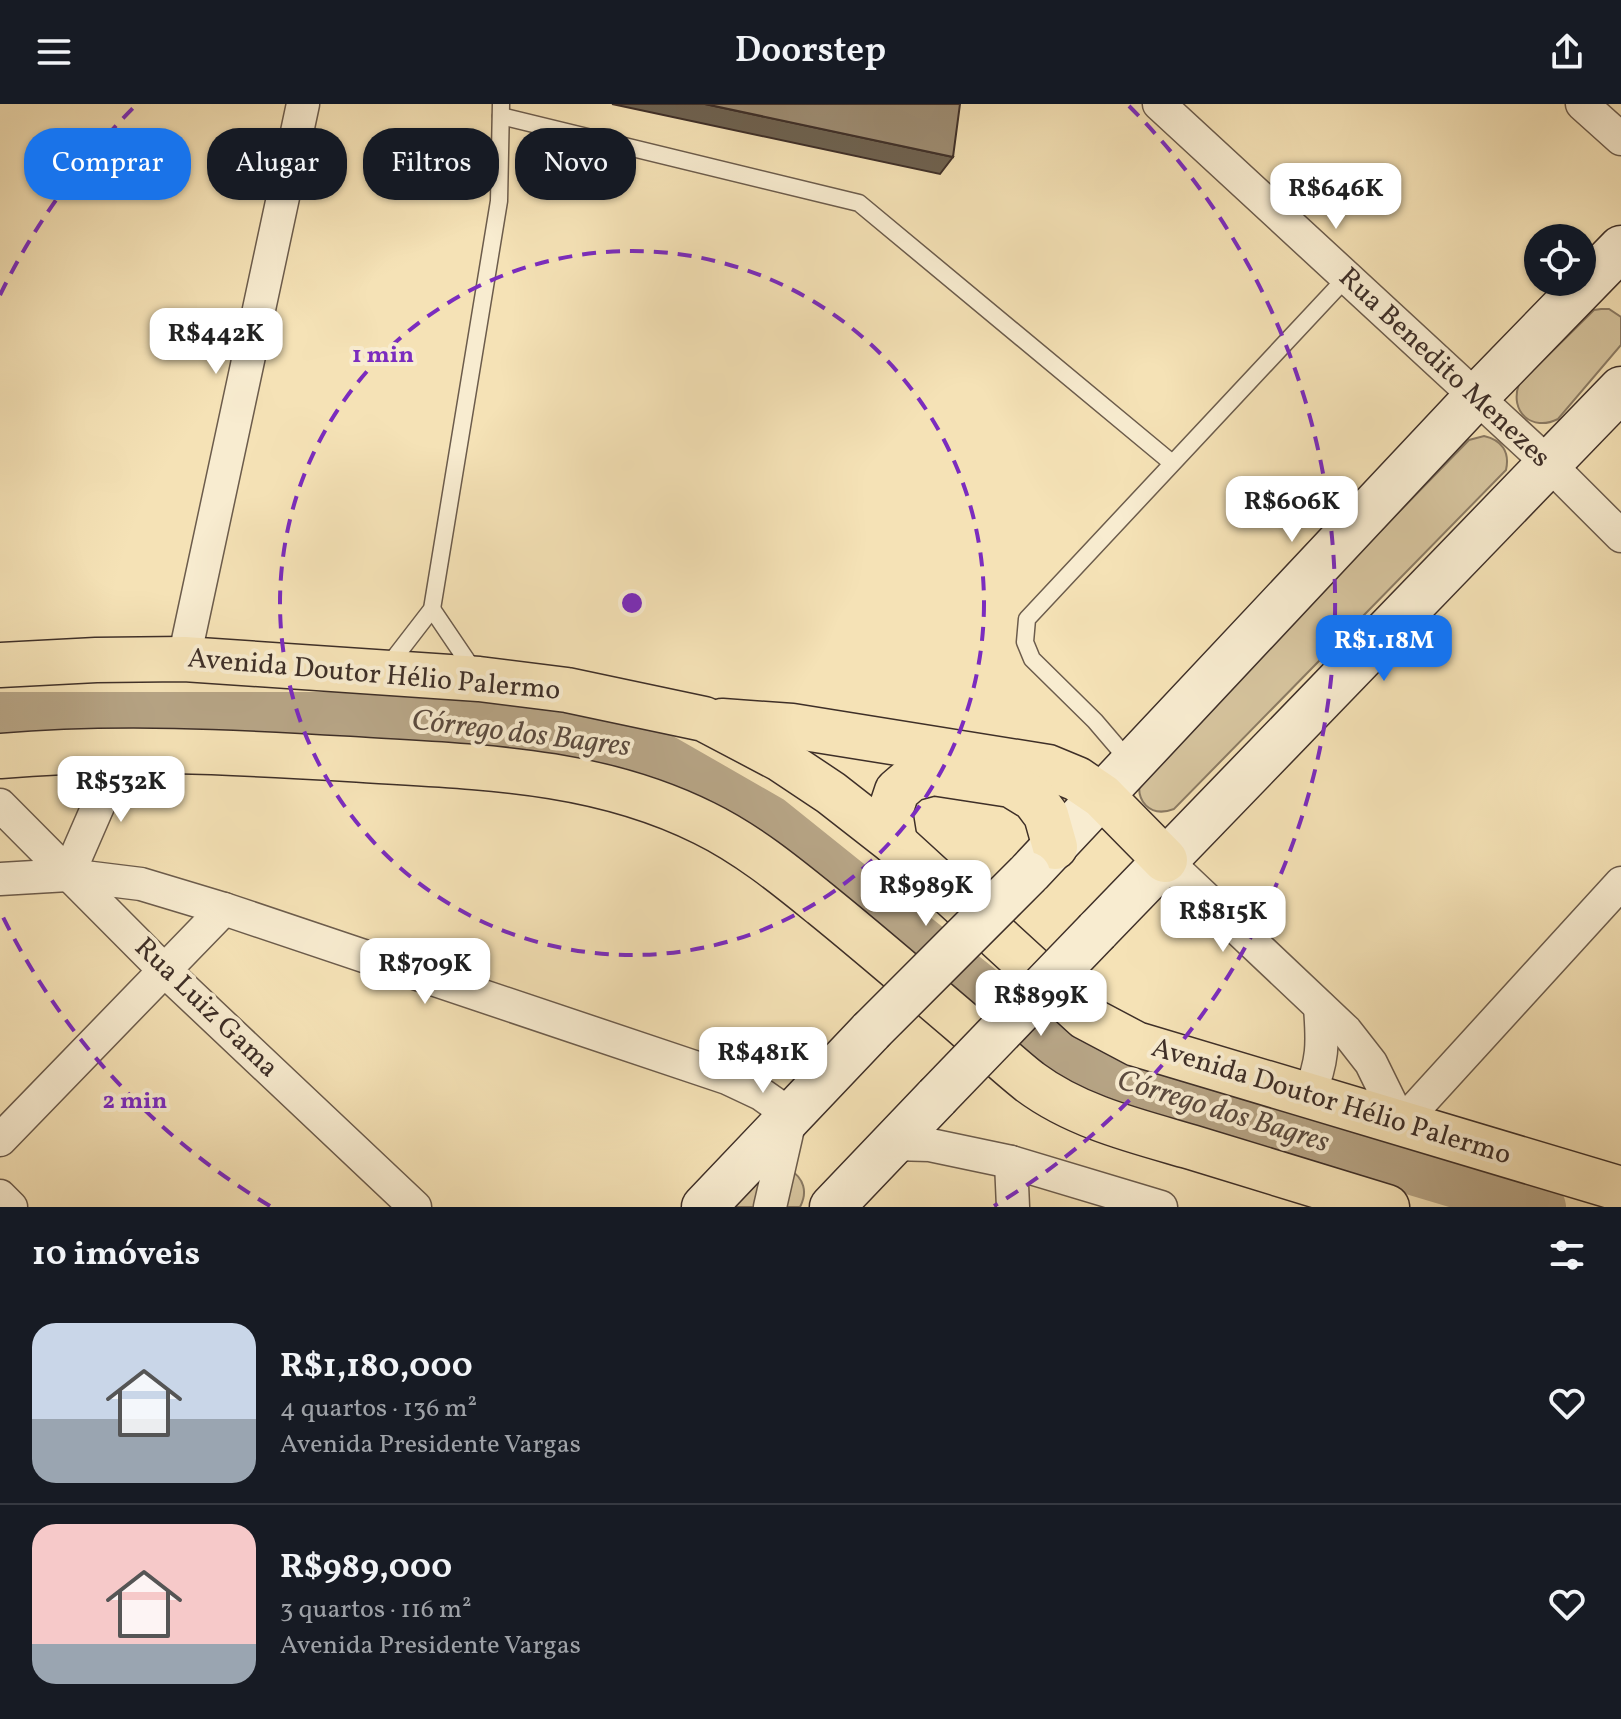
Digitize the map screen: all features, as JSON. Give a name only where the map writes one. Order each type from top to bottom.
[{"type":"main road","points":[[704,1207],[871,1031],[1042,860],[1475,398],[1616,268]]},
{"type":"main road","points":[[832,1207],[1621,389]]},
{"type":"main road","name":"Avenida Doutor Hélio Palermo","points":[[0,665],[184,659],[479,679],[567,690],[704,719],[780,759],[831,793],[895,843],[1085,1017],[1136,1044],[1621,1189]]},
{"type":"main road","points":[[704,719],[792,726],[1048,767],[1077,779],[1102,796],[1165,860]]},
{"type":"main road","points":[[0,756],[122,751],[229,752],[475,767],[560,776],[614,787],[662,803],[708,824],[775,867],[880,952],[1032,1083],[1082,1112],[1387,1207]]},
{"type":"main road","points":[[895,843],[890,812],[897,791],[911,779],[933,773],[1011,785],[1034,799],[1046,815],[1042,860]]},
{"type":"street","points":[[184,659],[303,104]]},
{"type":"street","name":"Rua Benedito Menezes","points":[[1159,104],[1549,464],[1621,536]]},
{"type":"street","points":[[1582,104],[1621,139]]},
{"type":"street","points":[[68,875],[122,751]]},
{"type":"street","name":"Rua Luiz Gama","points":[[0,805],[165,971],[415,1207]]},
{"type":"street","points":[[1165,860],[1346,1031],[1371,1063],[1401,1124],[1621,883]]},
{"type":"street","points":[[0,879],[68,875],[141,884],[727,1078],[761,1094],[791,1115],[770,1207]]},
{"type":"street","points":[[0,1140],[224,909]]},
{"type":"street","points":[[1309,1096],[1319,1072],[1323,1044],[1320,1007]]},
{"type":"street","points":[[892,1144],[930,1145],[1011,1162],[1161,1207]]},
{"type":"street","points":[[1011,1162],[1013,1207]]},
{"type":"street","points":[[0,1196],[11,1207]]},
{"type":"lane","points":[[384,672],[432,609],[499,201],[501,110],[859,203],[1172,463]]},
{"type":"lane","points":[[1131,764],[1095,721],[1032,659],[1025,642],[1027,619],[1346,278]]},
{"type":"lane","points":[[432,609],[479,679]]},
{"type":"shaded area","points":[[1609,309],[1621,317],[1621,345],[1558,419],[1540,423],[1525,417],[1517,403],[1519,384],[1594,310]]},
{"type":"shaded area","points":[[1484,436],[1496,440],[1506,452],[1506,470],[1174,809],[1158,811],[1146,805],[1140,793],[1141,777],[1469,440]]},
{"type":"shaded area","points":[[789,1169],[803,1186],[804,1196],[800,1207],[734,1207],[767,1172]]},
{"type":"building","points":[[705,104],[960,104],[953,157]]},
{"type":"waterway","name":"Córrego dos Bagres","points":[[0,718],[413,718],[633,743],[769,821],[1078,1069],[1540,1207]]}]
